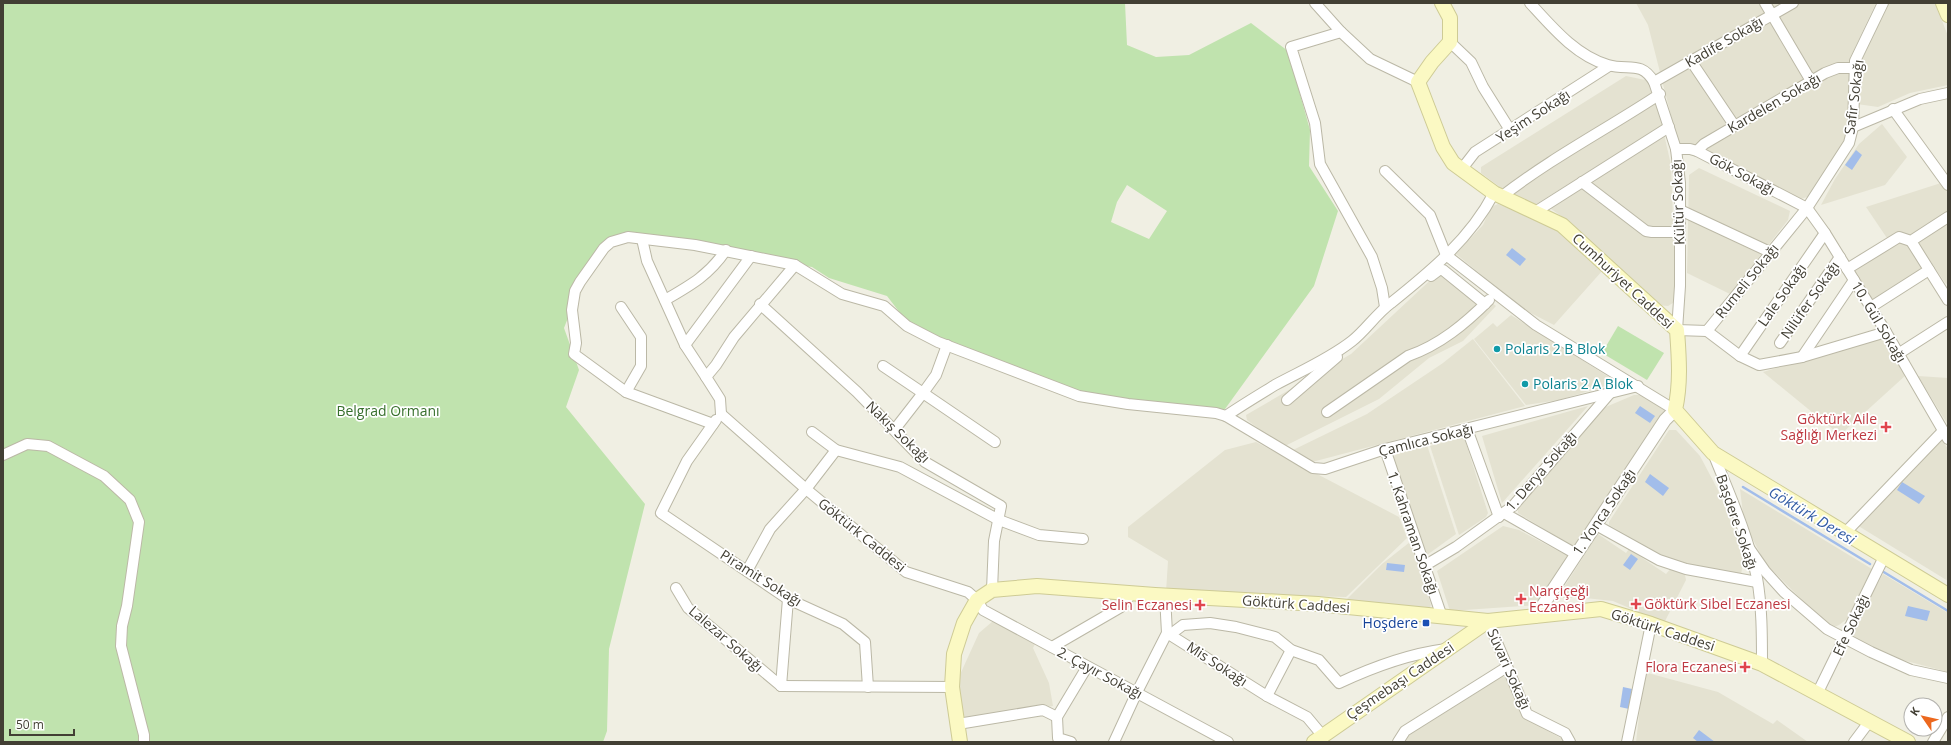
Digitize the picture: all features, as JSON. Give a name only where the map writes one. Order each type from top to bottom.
[{"type":"main road","points":[[1418,82],[1432,62],[1450,42],[1450,18],[1442,3]]},
{"type":"main road","points":[[1943,3],[1948,14]]},
{"type":"main road","name":"Cumhuriyet Caddesi","points":[[1418,82],[1443,147],[1453,163],[1498,195],[1562,225],[1676,330],[1680,366],[1680,390],[1676,410]]},
{"type":"main road","points":[[1676,410],[1713,453],[1948,595]]},
{"type":"main road","name":"Göktürk Caddesi","points":[[977,600],[992,590],[1037,586],[1165,596],[1318,604],[1488,621],[1602,610],[1651,624],[1762,664],[1868,722],[1908,742]]},
{"type":"main road","points":[[960,742],[952,688],[954,654],[964,623],[977,600]]},
{"type":"main road","name":"Çeşmebaşı Caddesi","points":[[1318,738],[1488,621]]},
{"type":"street","points":[[1315,3],[1341,32],[1370,59],[1418,82]]},
{"type":"street","points":[[1530,3],[1558,33],[1586,55],[1609,66]]},
{"type":"street","points":[[1765,3],[1811,81]]},
{"type":"street","name":"Kadife Sokağı","points":[[1654,82],[1793,3]]},
{"type":"street","name":"Safir Sokağı","points":[[1807,208],[1849,143],[1853,127],[1855,61],[1883,3]]},
{"type":"street","points":[[1341,32],[1291,47],[1315,124],[1320,164],[1372,257],[1382,288],[1385,307]]},
{"type":"street","points":[[1450,42],[1471,62],[1483,87],[1510,130]]},
{"type":"street","points":[[1691,61],[1734,126]]},
{"type":"street","name":"Kültür Sokağı","points":[[1609,66],[1640,68],[1650,74],[1660,94],[1676,149],[1680,183],[1680,286],[1676,330]]},
{"type":"street","name":"Yeşim Sokağı","points":[[1461,170],[1475,152],[1609,66]]},
{"type":"street","name":"Kardelen Sokağı","points":[[1697,151],[1704,144],[1811,81],[1838,68],[1855,68]]},
{"type":"street","points":[[1853,127],[1920,99],[1948,93]]},
{"type":"street","points":[[1226,416],[1275,386],[1325,359],[1352,341],[1385,307],[1446,256],[1463,239],[1498,195],[1660,94]]},
{"type":"street","points":[[1893,109],[1948,185]]},
{"type":"street","points":[[1535,212],[1669,127]]},
{"type":"street","name":"Gök Sokağı","points":[[1676,149],[1690,148],[1697,151],[1807,208]]},
{"type":"street","points":[[1385,171],[1430,215],[1446,256],[1536,325],[1676,410]]},
{"type":"street","points":[[1582,182],[1641,228],[1652,232],[1680,232]]},
{"type":"street","name":"10. Gül Sokağı","points":[[1807,208],[1825,233],[1871,307],[1946,435]]},
{"type":"street","name":"Rumeli Sokağı","points":[[1676,330],[1707,331],[1807,208]]},
{"type":"street","points":[[1680,210],[1770,252]]},
{"type":"street","points":[[1911,241],[1948,217]]},
{"type":"street","name":"Lale Sokağı","points":[[1740,356],[1825,233]]},
{"type":"street","points":[[642,239],[647,262],[685,345],[720,399],[721,414],[713,424],[626,392],[574,354],[576,343],[573,319],[573,301],[580,282],[604,248],[619,239],[628,237],[726,250],[795,265]]},
{"type":"street","points":[[1847,268],[1899,237],[1911,241],[1929,270],[1944,285],[1948,300]]},
{"type":"street","points":[[665,300],[703,277],[716,264],[726,250]]},
{"type":"street","points":[[685,345],[751,256]]},
{"type":"street","name":"Nilüfer Sokağı","points":[[1780,343],[1840,257]]},
{"type":"street","points":[[706,377],[716,365],[734,337],[760,304],[795,265]]},
{"type":"street","name":"Çamlıca Sokağı","points":[[795,265],[842,294],[884,306],[907,326],[947,345],[1079,396],[1128,404],[1216,413],[1226,416],[1313,468],[1325,469],[1385,449],[1638,386]]},
{"type":"street","points":[[1287,400],[1439,270],[1450,274],[1485,304]]},
{"type":"street","points":[[1871,307],[1929,270]]},
{"type":"street","points":[[1802,356],[1854,280]]},
{"type":"street","points":[[1327,412],[1408,356],[1419,352],[1449,336],[1494,294]]},
{"type":"street","name":"Nakış Sokağı","points":[[760,304],[895,429],[926,462],[1001,506],[994,541],[992,590]]},
{"type":"street","points":[[621,307],[641,337],[641,366],[626,392]]},
{"type":"street","points":[[1898,354],[1948,322]]},
{"type":"street","points":[[1707,331],[1740,356],[1759,365],[1802,356],[1886,332]]},
{"type":"street","points":[[895,429],[924,393],[936,375],[947,345]]},
{"type":"street","points":[[883,366],[995,442]]},
{"type":"street","name":"1. Derya Sokağı","points":[[1424,566],[1456,547],[1513,506],[1610,393]]},
{"type":"street","name":"1. Yonca Sokağı","points":[[1535,616],[1665,420],[1676,410]]},
{"type":"street","name":"Göktürk Caddesi","points":[[721,414],[806,489],[906,572],[968,592],[977,600]]},
{"type":"street","name":"Piramit Sokağı","points":[[713,424],[687,461],[661,513],[788,599],[842,624],[865,642],[868,687]]},
{"type":"street","points":[[1467,429],[1501,515],[1576,554]]},
{"type":"street","points":[[812,432],[836,450],[900,467],[999,520],[1039,535],[1083,539]]},
{"type":"street","points":[[1845,533],[1946,435]]},
{"type":"street","points":[[3,455],[27,444],[48,446],[104,476],[130,500],[139,522],[127,606],[122,626],[121,646],[144,735],[144,742]]},
{"type":"street","name":"1. Kahraman Sokağı","points":[[1385,449],[1442,617]]},
{"type":"street","points":[[747,571],[770,529],[806,489],[836,450]]},
{"type":"street","name":"Başdere Sokağı","points":[[1713,453],[1749,548],[1757,582],[1762,620],[1762,664]]},
{"type":"street","points":[[1596,525],[1659,560],[1686,569],[1757,582]]},
{"type":"street","points":[[1749,548],[1784,592],[1826,628],[1911,670],[1948,678]]},
{"type":"street","name":"Efe Sokağı","points":[[1817,694],[1884,557]]},
{"type":"street","name":"Lalezar Sokağı","points":[[676,588],[688,608],[781,686]]},
{"type":"street","points":[[1052,647],[1121,607],[1132,593]]},
{"type":"street","points":[[1165,596],[1169,634]]},
{"type":"street","points":[[788,599],[781,686],[952,688]]},
{"type":"street","name":"2. Çayır Sokağı","points":[[977,600],[983,610],[1228,742]]},
{"type":"street","name":"Süvari Sokağı","points":[[1488,621],[1527,714],[1565,734],[1570,742]]},
{"type":"street","points":[[1114,742],[1137,692],[1169,634],[1183,625],[1210,623],[1236,626],[1275,637],[1291,650],[1319,660],[1339,683],[1371,668],[1400,658],[1421,652],[1449,648]]},
{"type":"street","points":[[1627,742],[1651,624]]},
{"type":"street","name":"Mis Sokağı","points":[[1169,634],[1267,696],[1307,717],[1318,738]]},
{"type":"street","points":[[1267,696],[1291,650]]},
{"type":"street","points":[[1071,742],[1058,738],[1057,717],[1087,667]]},
{"type":"street","points":[[1398,742],[1405,731],[1507,667]]},
{"type":"street","points":[[958,724],[1043,710],[1057,717]]},
{"type":"street","points":[[1933,742],[1948,717]]},
{"type":"street","points":[[1854,742],[1868,722]]},
{"type":"shaded area","points":[[1636,3],[1876,3],[1850,58],[1847,143],[1810,196],[1801,199],[1712,165],[1692,154],[1678,143],[1648,25]]},
{"type":"shaded area","points":[[1887,3],[1935,3],[1948,36],[1948,85],[1910,93],[1878,107],[1857,104],[1862,57]]},
{"type":"shaded area","points":[[1626,76],[1650,81],[1665,124],[1533,206],[1508,193],[1481,173],[1481,167]]},
{"type":"shaded area","points":[[1882,124],[1907,157],[1885,185],[1821,205],[1835,179],[1859,144]]},
{"type":"shaded area","points":[[1664,134],[1671,165],[1676,301],[1668,306],[1657,305],[1571,223],[1547,206]]},
{"type":"shaded area","points":[[1699,168],[1790,211],[1788,220],[1730,294],[1687,273],[1689,175]]},
{"type":"shaded area","points":[[1941,183],[1948,193],[1948,215],[1915,237],[1889,241],[1866,207]]},
{"type":"shaded area","points":[[1498,204],[1548,223],[1563,233],[1603,270],[1554,325],[1523,309],[1456,254],[1483,225],[1491,207]]},
{"type":"shaded area","points":[[1948,222],[1948,283],[1946,284],[1918,243]]},
{"type":"shaded area","points":[[1898,243],[1908,244],[1924,269],[1871,303],[1853,272]]},
{"type":"shaded area","points":[[1438,273],[1454,275],[1496,306],[1463,341],[1429,358],[1379,399],[1283,447],[1247,420],[1246,415],[1351,354]]},
{"type":"shaded area","points":[[1511,315],[1615,381],[1612,384],[1559,400],[1526,405],[1474,339],[1493,323],[1497,327]]},
{"type":"shaded area","points":[[1883,337],[1887,338],[1906,375],[1840,435],[1763,372]]},
{"type":"shaded area","points":[[1473,339],[1525,406],[1312,462],[1293,450],[1367,414],[1443,363]]},
{"type":"shaded area","points":[[1918,376],[1948,378],[1948,425],[1940,412]]},
{"type":"shaded area","points":[[1634,395],[1642,395],[1669,412],[1577,549],[1518,513],[1518,506],[1601,409]]},
{"type":"shaded area","points":[[1588,406],[1502,503],[1482,436]]},
{"type":"shaded area","points":[[1669,430],[1676,430],[1700,456],[1719,492],[1744,556],[1741,575],[1672,561],[1609,525],[1609,522]]},
{"type":"shaded area","points":[[1464,437],[1488,513],[1486,517],[1459,535],[1430,446]]},
{"type":"shaded area","points":[[1940,437],[1948,449],[1948,581],[1852,522]]},
{"type":"shaded area","points":[[1256,442],[1399,517],[1407,538],[1346,597],[1166,592],[1168,561],[1128,537],[1128,527],[1225,450]]},
{"type":"shaded area","points":[[1427,445],[1456,534],[1427,555],[1424,553],[1393,459],[1395,455]]},
{"type":"shaded area","points":[[1740,489],[1872,569],[1847,619],[1832,628],[1824,622],[1765,563],[1748,530],[1743,514]]},
{"type":"shaded area","points":[[1503,526],[1519,530],[1568,556],[1538,605],[1450,611],[1437,571]]},
{"type":"shaded area","points":[[1598,534],[1626,553],[1629,549],[1666,574],[1673,566],[1685,575],[1686,580],[1664,623],[1613,601],[1585,598],[1557,598]]},
{"type":"shaded area","points":[[1410,542],[1420,567],[1431,605],[1428,612],[1346,600],[1382,564]]},
{"type":"shaded area","points":[[1883,574],[1948,613],[1948,672],[1891,657],[1865,645],[1851,636],[1853,628]]},
{"type":"shaded area","points":[[993,621],[1037,640],[1033,648],[1049,683],[1053,706],[959,721],[958,679],[979,633]]},
{"type":"shaded area","points":[[1644,672],[1718,692],[1773,724],[1777,720],[1808,742],[1636,742]]},
{"type":"shaded area","points":[[1497,674],[1505,677],[1528,720],[1568,742],[1402,742],[1409,730]]},
{"type":"green space","name":"Belgrad Ormanı","points":[[3,3],[1125,3],[1127,45],[1156,57],[1189,55],[1251,23],[1288,51],[1310,130],[1309,166],[1338,211],[1314,286],[1225,409],[1159,408],[1076,392],[957,349],[907,322],[887,296],[829,278],[812,267],[626,240],[602,253],[578,292],[564,328],[579,370],[566,407],[645,504],[609,649],[607,731],[603,742],[3,742]],"holes":[[[1127,185],[1167,211],[1149,239],[1111,222],[1117,202]]]},
{"type":"green space","points":[[1618,326],[1664,353],[1647,380],[1602,353]]},
{"type":"water","points":[[1856,150],[1862,155],[1852,170],[1845,165]]},
{"type":"water","points":[[1512,248],[1526,259],[1520,266],[1506,255]]},
{"type":"water","points":[[1640,406],[1655,416],[1650,423],[1635,413]]},
{"type":"water","points":[[1650,474],[1669,488],[1663,496],[1645,482]]},
{"type":"water","points":[[1902,482],[1925,496],[1919,504],[1897,490]]},
{"type":"water","points":[[1631,554],[1638,559],[1630,570],[1623,565]]},
{"type":"water","points":[[1387,563],[1405,565],[1404,572],[1386,570]]},
{"type":"water","points":[[1908,606],[1930,611],[1927,621],[1905,616]]},
{"type":"water","points":[[1623,687],[1632,689],[1629,709],[1620,707]]},
{"type":"water","points":[[1699,730],[1715,742],[1698,742],[1693,738]]},
{"type":"waterway","name":"Göktürk Deresi","points":[[1743,487],[1870,564]]},
{"type":"waterway","name":"Göktürk Deresi","points":[[1882,571],[1948,611]]},
{"type":"place","name":"Polaris 2 B Blok","points":[[1497,349]]},
{"type":"place","name":"Polaris 2 A Blok","points":[[1525,384]]},
{"type":"place","name":"Göktürk Aile Sağlığı Merkezi","points":[[1886,427]]},
{"type":"place","name":"Narçiçeği Eczanesi","points":[[1521,599]]},
{"type":"place","name":"Göktürk Sibel Eczanesi","points":[[1636,604]]},
{"type":"place","name":"Selin Eczanesi","points":[[1200,605]]},
{"type":"place","name":"Hoşdere","points":[[1426,623]]},
{"type":"place","name":"Flora Eczanesi","points":[[1745,667]]}]
